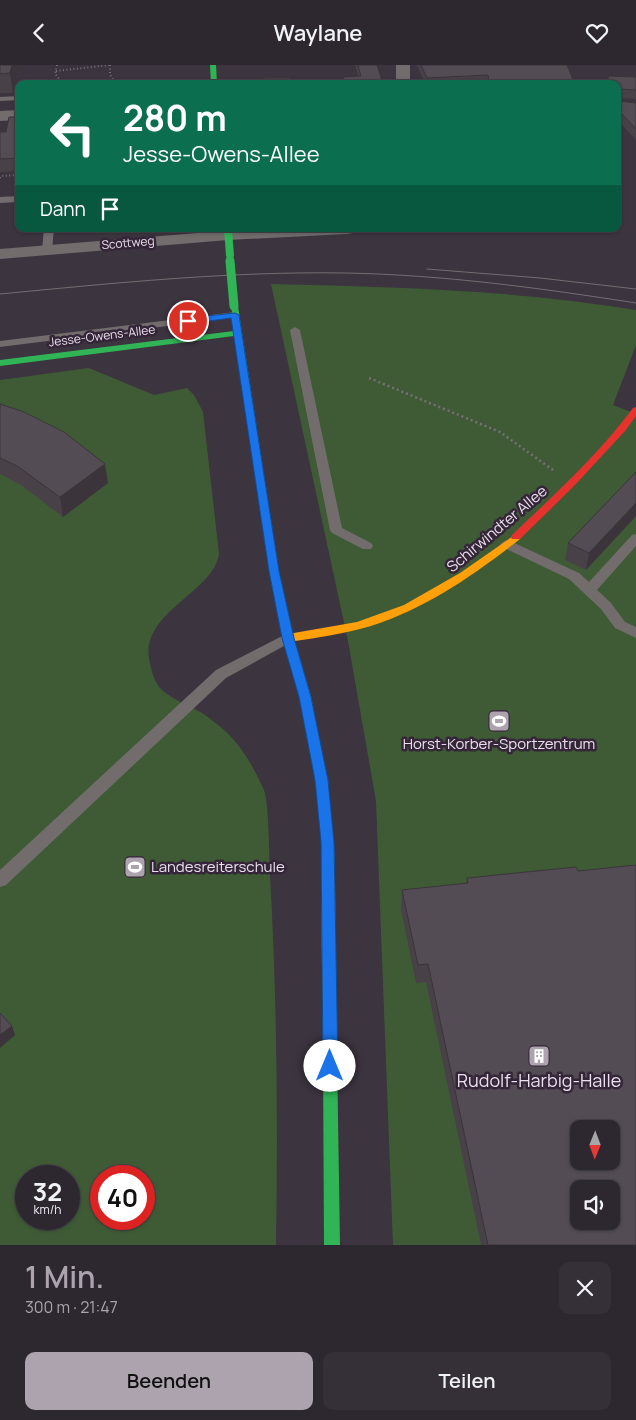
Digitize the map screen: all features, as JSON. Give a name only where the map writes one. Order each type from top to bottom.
[{"type":"street","points":[[213,65],[214,80]]},
{"type":"street","points":[[403,80],[404,65]]},
{"type":"street","name":"Scottweg","points":[[0,254],[302,232]]},
{"type":"street","points":[[228,237],[237,333],[264,511],[288,638],[305,697],[322,780],[328,842],[332,1245]]},
{"type":"street","name":"Jesse-Owens-Allee","points":[[0,363],[237,333]]},
{"type":"street","name":"Schirwindter Allee","points":[[288,638],[376,621],[420,602],[453,584],[506,544],[573,484],[636,410]]},
{"type":"lane","points":[[0,99],[15,99],[9,116]]},
{"type":"lane","points":[[0,200],[15,199]]},
{"type":"lane","points":[[48,250],[49,232]]},
{"type":"lane","name":"Jesse-Owens-Allee","points":[[0,344],[235,310]]},
{"type":"lane","points":[[296,330],[336,530],[367,546]]},
{"type":"lane","points":[[589,590],[636,538]]},
{"type":"lane","points":[[506,544],[574,576],[606,606],[620,625],[636,633]]},
{"type":"lane","points":[[0,880],[221,674],[288,638]]},
{"type":"path","points":[[57,65],[57,78],[60,80]]},
{"type":"path","points":[[56,71],[110,65],[110,75],[114,80]]},
{"type":"path","points":[[0,177],[15,175]]},
{"type":"path","points":[[369,378],[500,432],[573,484]]},
{"type":"green space","name":"Horst-Korber-Sportzentrum","points":[[271,284],[409,288],[500,294],[591,303],[636,310],[636,345],[613,405],[636,414],[636,1245],[393,1245],[376,801],[348,641]]},
{"type":"green space","name":"Landesreiterschule","points":[[89,368],[154,395],[187,388],[194,395],[203,412],[219,554],[214,568],[205,580],[166,615],[156,628],[150,642],[149,659],[155,680],[162,690],[208,717],[224,730],[242,750],[252,766],[266,797],[276,1013],[276,1245],[0,1245],[0,380]]},
{"type":"building","points":[[0,65],[12,65],[10,73],[0,74]]},
{"type":"building","points":[[358,65],[377,65],[382,80],[344,80],[343,77],[361,76]]},
{"type":"building","points":[[421,65],[567,65],[573,80],[489,80],[488,75],[427,78]]},
{"type":"building","points":[[608,76],[636,77],[636,90],[621,89],[621,80],[608,80]]},
{"type":"building","points":[[264,78],[291,78],[291,80],[265,80]]},
{"type":"building","points":[[621,101],[636,103],[636,129],[622,114]]},
{"type":"building","points":[[9,117],[15,117],[15,158],[0,159],[0,132],[6,132]]},
{"type":"building","points":[[0,404],[24,412],[64,432],[105,464],[60,497],[17,466],[0,458]]},
{"type":"building","points":[[636,472],[636,503],[589,553],[568,543]]},
{"type":"building","name":"Rudolf-Harbig-Halle","points":[[636,865],[636,1245],[488,1245],[428,964],[418,965],[402,890],[468,883],[467,878],[576,867],[578,871]]},
{"type":"building","points":[[0,1013],[12,1026],[0,1035]]},
{"type":"tram line","points":[[427,269],[540,278],[636,289]]},
{"type":"tram line","points":[[0,294],[217,276],[347,273],[420,276],[492,283],[636,303]]},
{"type":"traffic: fast","points":[[213,65],[214,80]]},
{"type":"traffic: fast","points":[[228,232],[230,256]]},
{"type":"traffic: fast","points":[[230,256],[234,306]]},
{"type":"traffic: fast","points":[[234,306],[274,571],[288,638],[305,696],[321,780],[328,842],[328,885]]},
{"type":"traffic: fast","points":[[0,363],[237,333]]},
{"type":"traffic: fast","points":[[330,1055],[332,1245]]},
{"type":"traffic: slow","points":[[288,638],[357,626],[388,616],[427,598],[464,576],[516,537]]},
{"type":"traffic: slow","points":[[328,885],[330,1055]]},
{"type":"traffic: jam","points":[[516,537],[571,484],[622,429],[636,410]]},
{"type":"place","name":"Horst-Korber-Sportzentrum","points":[[499,721]]},
{"type":"place","name":"Landesreiterschule","points":[[135,867]]},
{"type":"place","name":"Rudolf-Harbig-Halle","points":[[539,1056]]},
{"type":"route","points":[[188,321],[235,315],[274,571],[288,638],[305,697],[322,780],[328,842],[330,1066]]}]
